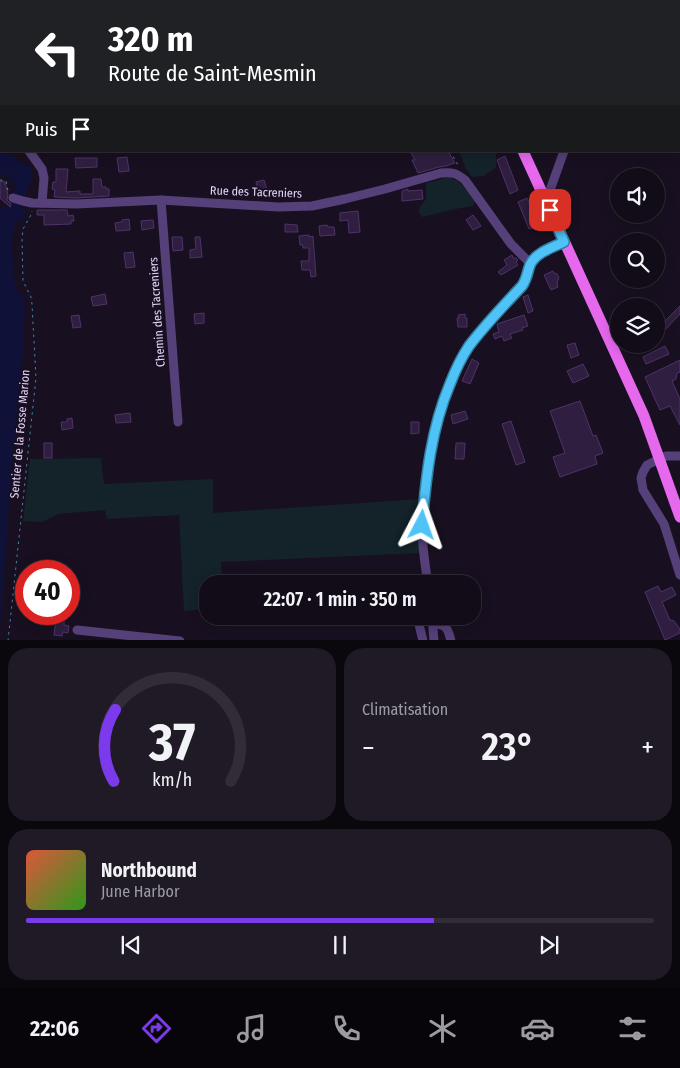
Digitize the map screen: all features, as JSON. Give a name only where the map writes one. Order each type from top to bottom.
[{"type":"main road","points":[[523,152],[644,416],[680,517]]},
{"type":"street","points":[[31,152],[42,169],[44,178],[42,203]]},
{"type":"street","points":[[544,197],[549,193],[564,152]]},
{"type":"street","name":"Rue des Tacreniers","points":[[14,198],[27,202],[76,204],[161,200],[278,207],[312,206],[442,173],[456,173]]},
{"type":"street","points":[[456,173],[465,180],[512,244],[530,263]]},
{"type":"street","name":"Chemin des Tacreniers","points":[[161,200],[178,422]]},
{"type":"street","points":[[425,575],[422,525],[424,497],[430,449],[443,400],[456,369],[468,348],[525,282],[530,263],[540,254],[564,242]]},
{"type":"street","points":[[680,456],[666,456],[647,465],[641,478],[644,490],[664,524],[680,575]]},
{"type":"street","points":[[419,625],[423,640]]},
{"type":"street","points":[[432,625],[434,640]]},
{"type":"street","points":[[444,625],[451,640]]},
{"type":"street","points":[[77,630],[180,640]]},
{"type":"path","points":[[451,152],[458,164],[456,173]]},
{"type":"path","points":[[0,180],[6,181],[10,195],[14,198]]},
{"type":"path","name":"Sentier de la Fosse Marion","points":[[8,640],[36,378],[32,304],[29,292],[23,281],[23,229],[32,213],[27,202]]},
{"type":"shaded area","points":[[0,152],[8,152],[20,163],[32,168],[32,182],[23,185],[24,192],[17,195],[13,180],[6,173],[0,175]]},
{"type":"shaded area","points":[[459,152],[496,152],[496,167],[484,176],[472,177],[465,167]]},
{"type":"shaded area","points":[[449,177],[459,182],[475,199],[473,206],[422,217],[419,213],[420,207],[426,199],[426,183]]},
{"type":"shaded area","points":[[13,203],[24,208],[26,214],[22,220],[16,222],[13,230],[12,250],[15,287],[25,299],[23,352],[0,625],[0,207],[8,209]]},
{"type":"shaded area","points":[[101,458],[104,484],[213,479],[213,513],[421,499],[419,553],[221,562],[222,575],[199,575],[199,610],[184,611],[179,515],[107,519],[105,510],[58,514],[42,522],[23,521],[30,459]]},
{"type":"building","points":[[411,152],[449,152],[455,163],[418,173],[412,160],[415,160]]},
{"type":"building","points":[[505,156],[518,190],[510,194],[497,160]]},
{"type":"building","points":[[127,157],[129,171],[119,172],[117,158]]},
{"type":"building","points":[[75,158],[97,158],[97,167],[76,168]]},
{"type":"building","points":[[56,169],[68,169],[66,192],[80,191],[80,194],[93,194],[93,179],[101,179],[102,187],[109,189],[109,196],[54,197],[55,190],[52,189],[53,182],[56,182]]},
{"type":"building","points":[[264,180],[268,193],[259,195],[256,182]]},
{"type":"building","points":[[0,181],[5,182],[8,195],[7,200],[11,204],[10,207],[0,198]]},
{"type":"building","points":[[408,189],[408,191],[422,190],[423,199],[402,201],[402,191]]},
{"type":"building","points":[[527,198],[539,225],[529,229],[518,202]]},
{"type":"building","points":[[37,210],[67,210],[68,216],[73,215],[74,221],[71,221],[71,224],[44,225],[44,215],[37,215]]},
{"type":"building","points":[[358,211],[360,232],[349,233],[348,220],[340,221],[340,213]]},
{"type":"building","points":[[473,215],[481,226],[473,230],[466,220]]},
{"type":"building","points":[[129,219],[130,230],[116,231],[115,223]]},
{"type":"building","points":[[153,220],[154,228],[142,230],[141,221]]},
{"type":"building","points":[[285,224],[297,225],[298,232],[285,232]]},
{"type":"building","points":[[327,225],[328,227],[334,227],[335,235],[320,236],[319,226]]},
{"type":"building","points":[[309,235],[309,237],[313,236],[316,276],[311,277],[310,270],[302,270],[301,261],[309,261],[309,248],[303,248],[303,245],[300,245],[299,236]]},
{"type":"building","points":[[172,237],[182,237],[183,250],[173,251]]},
{"type":"building","points":[[195,237],[200,237],[202,257],[190,258],[190,250],[196,249]]},
{"type":"building","points":[[133,252],[135,267],[126,268],[124,253]]},
{"type":"building","points":[[512,255],[513,258],[518,260],[516,262],[518,265],[501,275],[498,272],[507,265],[504,260]]},
{"type":"building","points":[[553,271],[559,278],[557,282],[558,287],[551,290],[544,275]]},
{"type":"building","points":[[105,294],[107,304],[93,306],[91,297]]},
{"type":"building","points":[[528,295],[533,311],[528,313],[523,297]]},
{"type":"building","points":[[680,306],[680,314],[665,330],[665,321]]},
{"type":"building","points":[[204,313],[204,323],[195,324],[194,314]]},
{"type":"building","points":[[465,314],[467,327],[458,327],[458,315]]},
{"type":"building","points":[[79,315],[81,327],[73,328],[71,316]]},
{"type":"building","points":[[524,315],[528,326],[522,328],[523,330],[510,334],[512,338],[504,341],[502,336],[495,339],[493,334],[499,332],[497,324]]},
{"type":"building","points":[[575,343],[579,355],[571,358],[567,345]]},
{"type":"building","points":[[665,346],[669,354],[646,364],[643,357],[651,353],[665,353]]},
{"type":"building","points":[[472,359],[479,363],[470,384],[462,381]]},
{"type":"building","points":[[680,360],[680,372],[677,373],[676,379],[672,381],[680,399],[680,425],[670,406],[660,410],[645,377]]},
{"type":"building","points":[[583,364],[589,376],[573,383],[567,371]]},
{"type":"building","points":[[580,401],[593,436],[596,435],[603,453],[595,456],[597,464],[560,477],[553,457],[565,453],[550,411]]},
{"type":"building","points":[[465,411],[468,419],[453,424],[451,415]]},
{"type":"building","points":[[130,413],[131,422],[116,423],[115,415]]},
{"type":"building","points":[[72,418],[73,428],[62,430],[61,422],[67,422],[67,419]]},
{"type":"building","points":[[511,421],[525,462],[516,465],[502,424]]},
{"type":"building","points":[[411,422],[419,422],[419,433],[411,434]]},
{"type":"building","points":[[44,443],[52,443],[52,458],[44,458]]},
{"type":"building","points":[[456,443],[465,443],[464,459],[455,459]]},
{"type":"building","points":[[658,586],[661,592],[672,587],[676,595],[662,602],[670,620],[674,621],[680,629],[680,633],[665,640],[645,592]]},
{"type":"building","points":[[55,625],[69,626],[68,633],[63,632],[62,636],[54,635]]},
{"type":"waterway","points":[[0,158],[23,185],[9,220]]},
{"type":"route","points":[[422,525],[430,449],[443,400],[456,369],[468,348],[525,282],[530,263],[540,254],[564,242],[550,210]]}]
